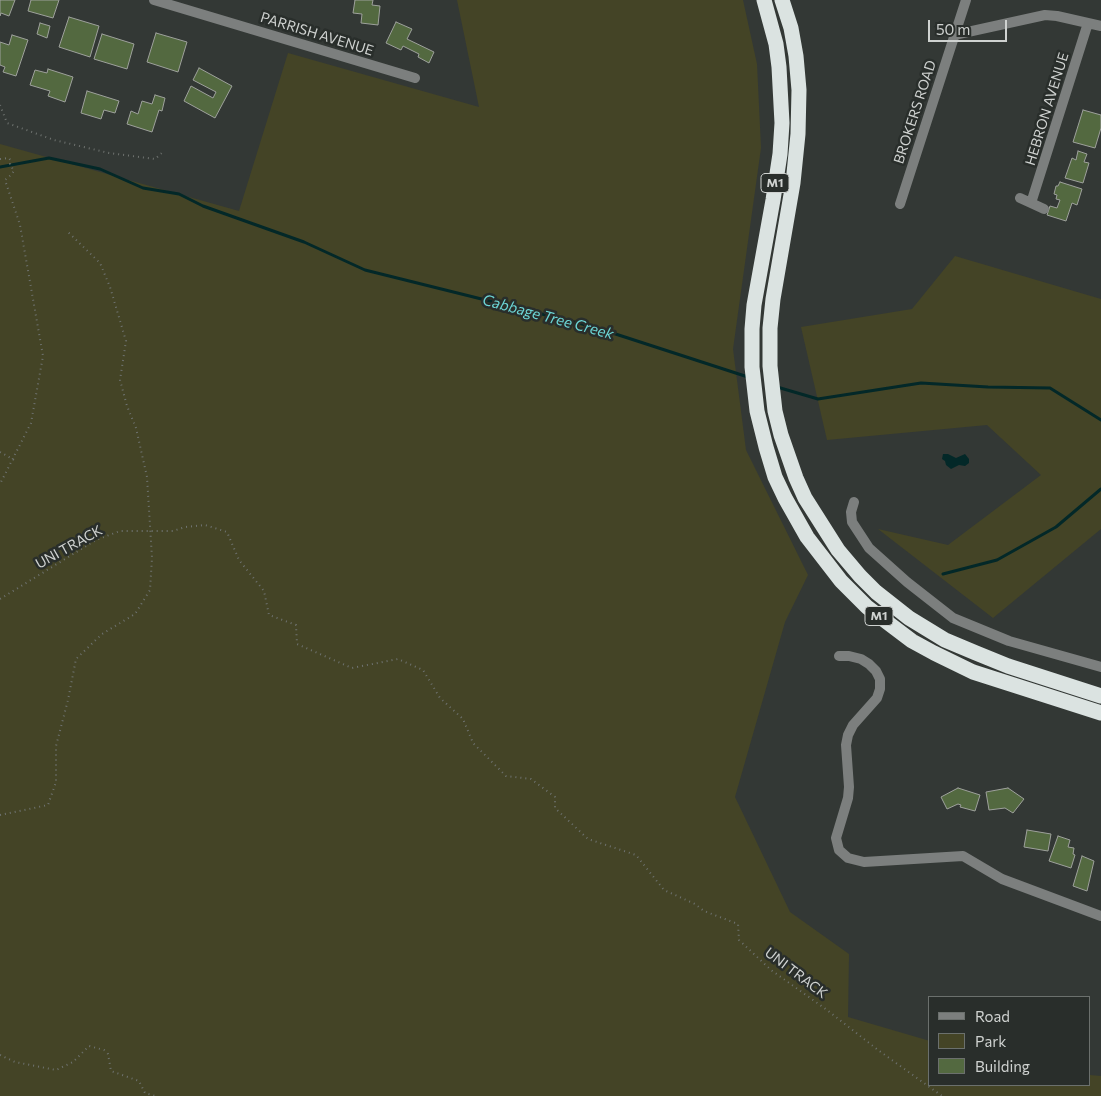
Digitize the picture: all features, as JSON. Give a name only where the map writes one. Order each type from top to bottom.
[{"type":"highway","name":"M1","points":[[764,0],[776,44],[782,123],[780,154],[754,305],[752,367],[756,411],[775,477],[796,519],[825,562],[867,607],[912,641],[973,672],[1101,713]]},
{"type":"highway","name":"M1","points":[[782,0],[796,56],[799,120],[793,184],[772,299],[770,366],[775,411],[781,435],[805,498],[838,550],[860,576],[889,604],[908,618],[945,640],[1008,666],[1101,696]]},
{"type":"street","name":"PARRISH AVENUE","points":[[154,0],[416,78]]},
{"type":"street","name":"BROKERS ROAD","points":[[900,204],[966,0]]},
{"type":"street","points":[[954,35],[1045,16],[1056,16],[1101,26]]},
{"type":"street","name":"HEBRON AVENUE","points":[[1032,203],[1088,23]]},
{"type":"street","points":[[1020,198],[1044,209]]},
{"type":"street","points":[[854,502],[850,512],[852,522],[869,548],[907,582],[953,618],[1009,641],[1101,667]]},
{"type":"street","points":[[838,656],[855,658],[869,664],[876,671],[880,679],[880,689],[877,698],[853,725],[848,735],[846,745],[849,787],[848,798],[836,838],[839,850],[848,858],[864,862],[963,856],[1002,879],[1101,916]]},
{"type":"path","points":[[0,105],[7,123],[54,140],[109,153],[155,159],[163,152]]},
{"type":"path","points":[[0,159],[9,158],[12,161],[10,164],[14,171],[5,180],[20,225],[43,356],[31,423],[14,460],[0,484]]},
{"type":"path","points":[[0,815],[48,805],[56,782],[56,746],[76,659],[102,634],[135,614],[150,590],[152,558],[147,477],[136,428],[120,380],[126,341],[110,287],[100,263],[68,232]]},
{"type":"path","points":[[0,452],[14,460]]},
{"type":"path","name":"UNI TRACK","points":[[0,599],[96,540],[120,531],[173,531],[186,527],[205,525],[226,532],[239,560],[264,591],[269,615],[296,626],[297,644],[352,668],[398,659],[423,670],[440,698],[463,719],[473,743],[506,776],[532,779],[555,797],[554,808],[588,840],[636,855],[664,890],[695,904],[704,911],[738,924],[739,940],[771,970],[928,1086]]},
{"type":"path","points":[[0,1055],[15,1062],[56,1070],[73,1062],[89,1046],[104,1050],[108,1054],[111,1071],[139,1081],[145,1093],[155,1096]]},
{"type":"path","name":"UNI TRACK","points":[[928,1086],[942,1096]]},
{"type":"green space","points":[[457,0],[743,0],[757,64],[761,148],[733,349],[746,450],[808,575],[785,622],[735,797],[790,912],[849,954],[848,1017],[928,1040],[928,1086],[1091,1086],[1091,1075],[1101,1076],[1101,1096],[0,1096],[0,144],[239,211],[288,53],[479,107]]},
{"type":"green space","points":[[955,256],[1101,299],[1101,529],[993,618],[878,529],[948,545],[1041,475],[987,425],[827,440],[801,327],[912,309]]},
{"type":"water","points":[[943,454],[956,458],[965,454],[969,459],[969,463],[965,466],[959,465],[951,469],[942,459]]},
{"type":"building","points":[[0,0],[15,0],[9,16],[1,13],[0,16]]},
{"type":"building","points":[[31,0],[59,0],[53,18],[28,11]]},
{"type":"building","points":[[355,0],[373,0],[372,5],[380,6],[378,25],[361,23],[362,14],[353,13]]},
{"type":"building","points":[[69,17],[99,26],[90,57],[59,47]]},
{"type":"building","points":[[396,22],[412,29],[407,39],[434,52],[429,63],[418,57],[419,54],[403,46],[401,50],[386,43]]},
{"type":"building","points":[[40,23],[50,26],[47,38],[37,34]]},
{"type":"building","points":[[156,33],[187,42],[178,72],[147,62]]},
{"type":"building","points":[[102,34],[134,44],[127,69],[94,59]]},
{"type":"building","points":[[12,35],[28,40],[16,76],[3,72],[5,67],[0,65],[0,42],[9,45]]},
{"type":"building","points":[[199,68],[232,86],[215,118],[184,101],[191,86],[213,98],[216,92],[193,80]]},
{"type":"building","points":[[48,69],[73,77],[65,102],[48,96],[50,91],[30,85],[35,70],[47,73]]},
{"type":"building","points":[[87,91],[119,101],[115,113],[104,110],[101,119],[81,113]]},
{"type":"building","points":[[155,95],[165,98],[162,111],[159,110],[152,132],[127,124],[131,111],[138,114],[142,101],[152,104]]},
{"type":"building","points":[[1083,110],[1101,115],[1101,128],[1095,148],[1073,142]]},
{"type":"building","points":[[1078,151],[1087,154],[1084,162],[1089,163],[1083,183],[1065,178],[1072,158],[1076,160]]},
{"type":"building","points":[[1060,182],[1082,189],[1077,205],[1072,203],[1066,221],[1047,215],[1050,206],[1057,208],[1060,200],[1056,199],[1057,195],[1054,194],[1056,186]]},
{"type":"building","points":[[958,788],[980,795],[975,811],[960,807],[961,805],[958,804],[947,809],[941,797]]},
{"type":"building","points":[[1008,788],[1024,799],[1013,813],[1005,808],[989,810],[986,792]]},
{"type":"building","points":[[1027,830],[1051,834],[1048,851],[1024,847]]},
{"type":"building","points":[[1058,836],[1070,840],[1068,847],[1074,848],[1073,854],[1075,855],[1071,868],[1049,861]]},
{"type":"building","points":[[1082,856],[1094,861],[1087,891],[1073,886]]},
{"type":"waterway","name":"Cabbage Tree Creek","points":[[0,167],[49,158],[100,169],[143,188],[179,194],[203,206],[304,242],[365,270],[594,327],[748,377]]},
{"type":"waterway","name":"Cabbage Tree Creek","points":[[777,387],[818,399],[921,383],[1050,388],[1101,420]]},
{"type":"waterway","points":[[943,574],[997,560],[1056,527],[1101,489]]}]
